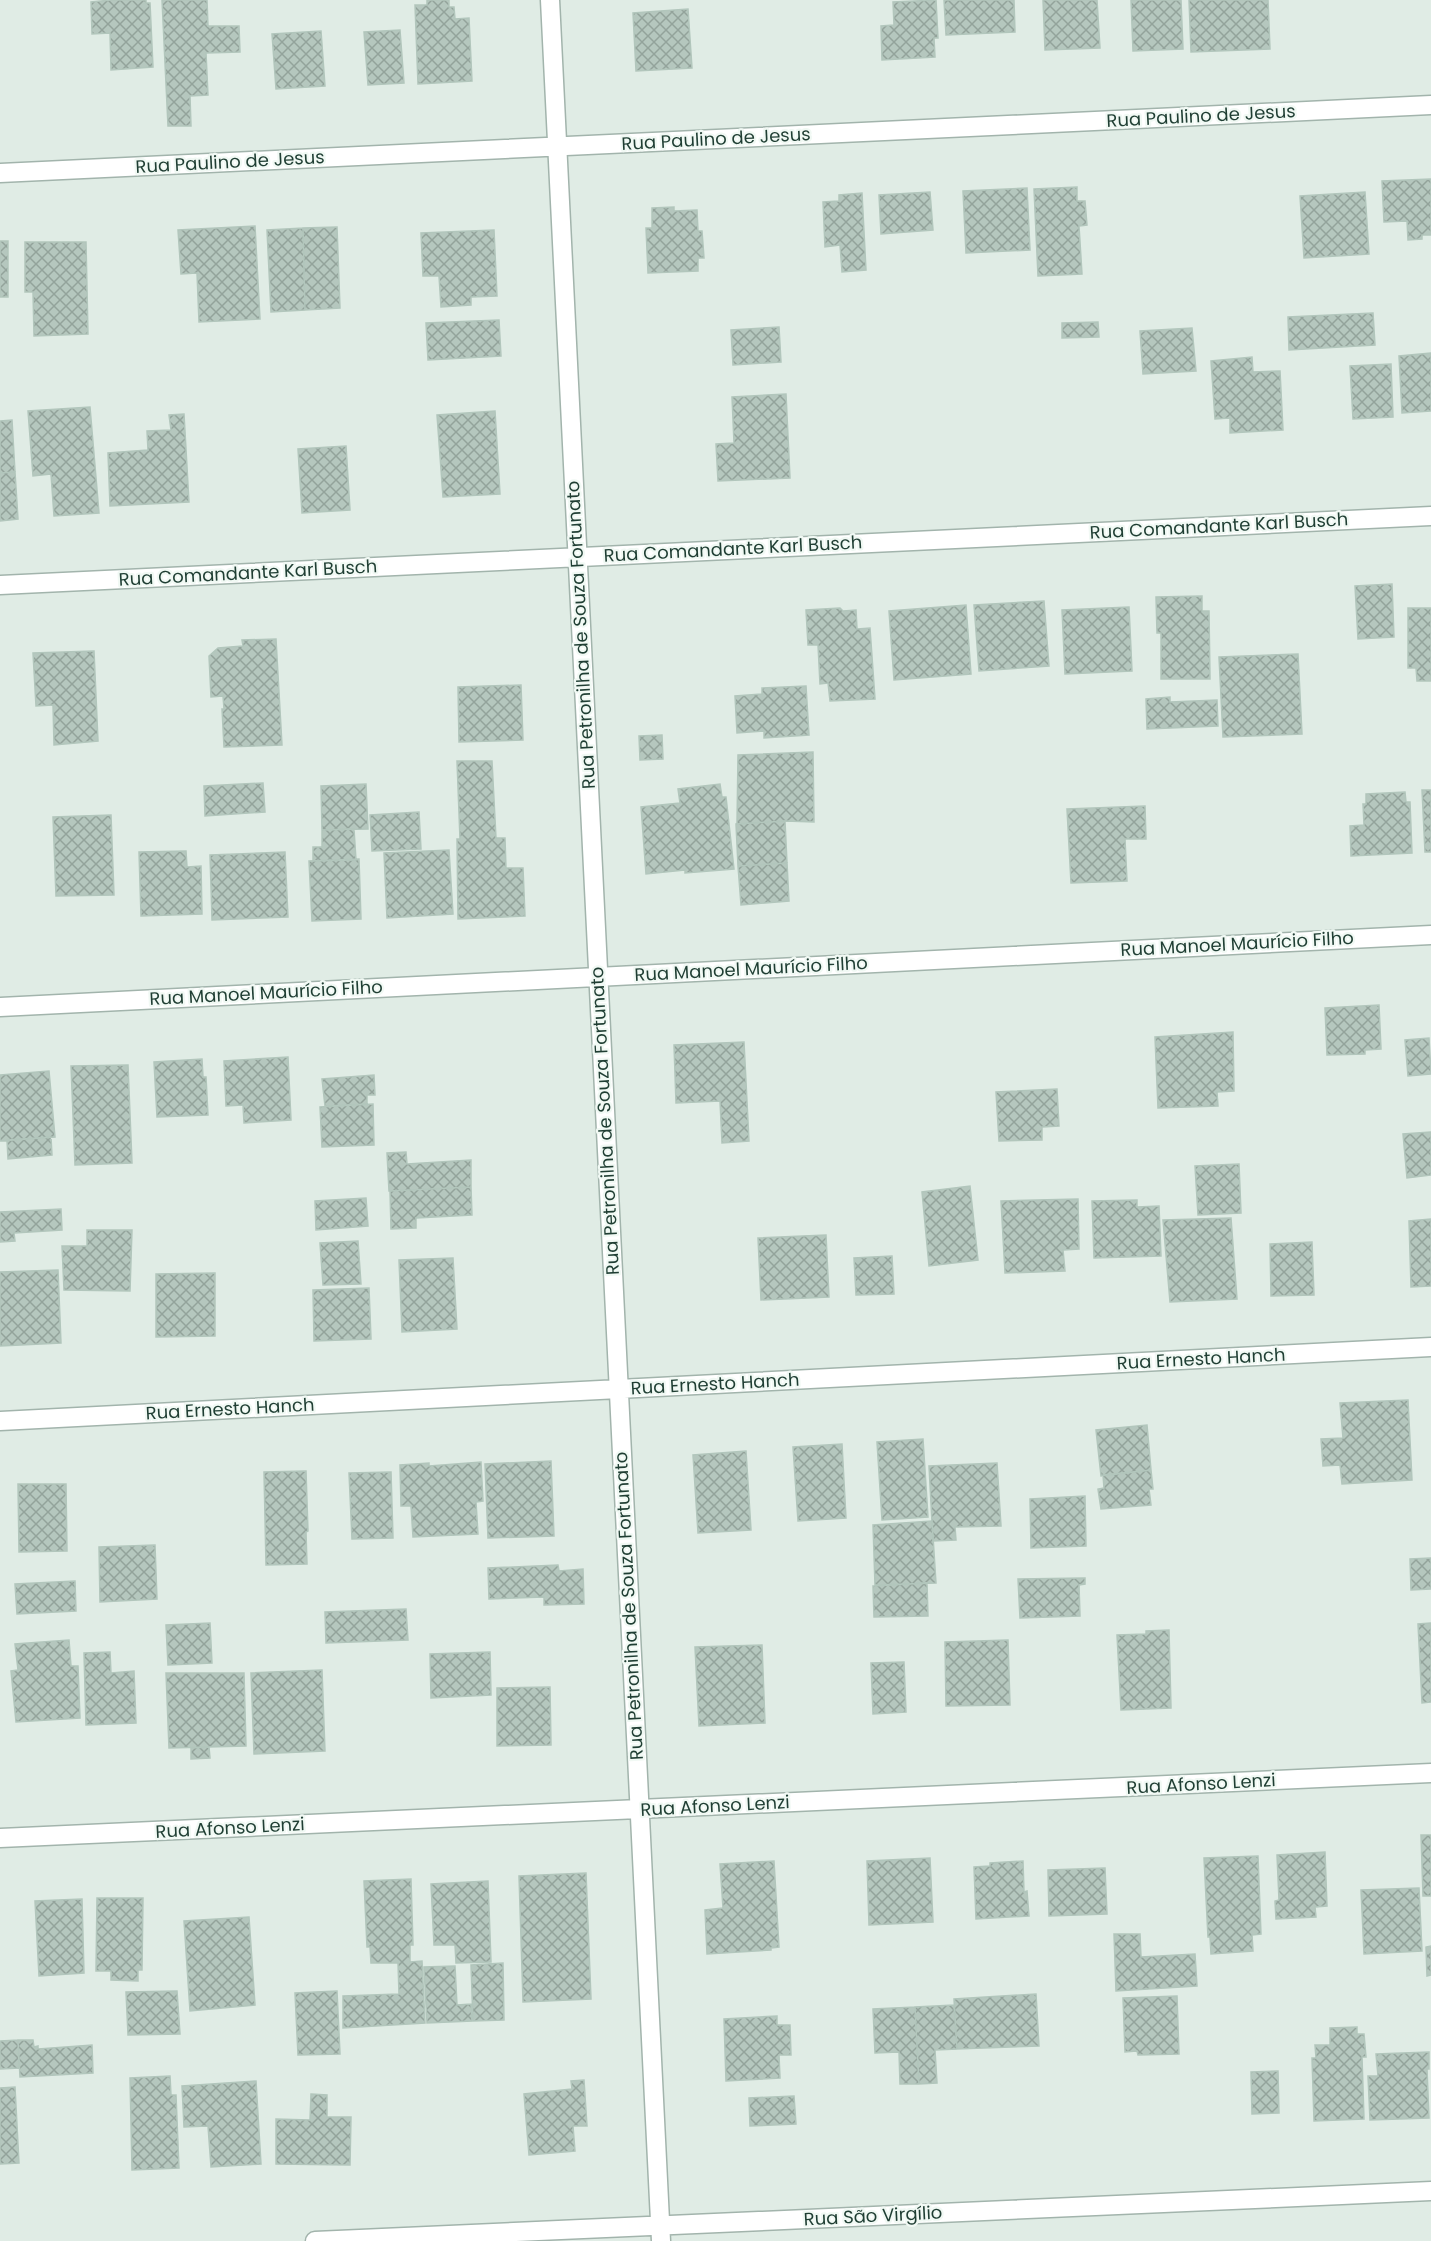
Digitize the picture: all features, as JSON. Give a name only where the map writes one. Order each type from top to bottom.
[{"type":"street","name":"Rua Petronilha de Souza Fortunato","points":[[550,0],[661,2233]]},
{"type":"street","name":"Rua Paulino de Jesus","points":[[0,173],[1431,105]]},
{"type":"street","name":"Rua Comandante Karl Busch","points":[[0,585],[1431,516]]},
{"type":"street","name":"Rua Manoel Maurício Filho","points":[[0,1006],[1431,935]]},
{"type":"street","name":"Rua Ernesto Hanch","points":[[0,1421],[1431,1347]]},
{"type":"street","name":"Rua Afonso Lenzi","points":[[0,1838],[1431,1773]]},
{"type":"street","name":"Rua São Virgílio","points":[[315,2241],[661,2233],[1431,2191]]},
{"type":"building","points":[[146,0],[146,3],[150,3],[153,67],[111,70],[110,33],[92,34],[91,2]]},
{"type":"building","points":[[162,0],[207,0],[208,26],[239,26],[240,52],[206,53],[208,95],[190,96],[191,126],[168,126]]},
{"type":"building","points":[[427,0],[449,0],[449,7],[454,7],[455,19],[469,18],[472,81],[418,84],[415,5],[427,5]]},
{"type":"building","points":[[936,0],[938,38],[934,38],[935,57],[882,60],[881,26],[894,25],[893,2]]},
{"type":"building","points":[[944,0],[1014,0],[1015,32],[946,35]]},
{"type":"building","points":[[1043,0],[1097,0],[1100,48],[1045,50]]},
{"type":"building","points":[[1131,0],[1181,0],[1183,49],[1133,51]]},
{"type":"building","points":[[1189,0],[1268,0],[1270,49],[1191,52]]},
{"type":"building","points":[[688,9],[692,68],[636,71],[633,13]]},
{"type":"building","points":[[400,30],[404,83],[368,85],[364,32]]},
{"type":"building","points":[[321,31],[325,86],[276,89],[272,34]]},
{"type":"building","points":[[1431,179],[1431,235],[1422,235],[1422,239],[1408,240],[1407,221],[1384,222],[1382,181]]},
{"type":"building","points":[[1077,187],[1077,201],[1085,201],[1087,225],[1079,226],[1082,274],[1038,276],[1034,189]]},
{"type":"building","points":[[1027,188],[1030,250],[966,253],[963,191]]},
{"type":"building","points":[[930,192],[933,230],[881,234],[879,195]]},
{"type":"building","points":[[1365,192],[1369,254],[1304,258],[1300,196]]},
{"type":"building","points":[[862,193],[866,270],[842,272],[840,245],[825,247],[823,202],[839,201],[839,195]]},
{"type":"building","points":[[674,207],[674,211],[697,210],[698,231],[702,231],[704,258],[698,258],[698,271],[648,273],[646,228],[652,228],[652,208]]},
{"type":"building","points":[[255,226],[260,319],[199,322],[197,273],[181,274],[178,230]]},
{"type":"building","points":[[337,227],[340,308],[305,310],[303,228]]},
{"type":"building","points":[[303,228],[305,310],[271,312],[267,230]]},
{"type":"building","points":[[494,230],[497,296],[471,297],[471,305],[441,307],[439,276],[423,276],[421,233]]},
{"type":"building","points":[[0,241],[8,241],[8,297],[0,297]]},
{"type":"building","points":[[25,242],[86,242],[88,334],[34,336],[33,292],[25,292]]},
{"type":"building","points":[[1373,313],[1375,345],[1289,350],[1288,317]]},
{"type":"building","points":[[499,320],[501,356],[428,360],[426,323]]},
{"type":"building","points":[[1098,322],[1099,337],[1062,338],[1062,323]]},
{"type":"building","points":[[779,327],[781,362],[733,365],[731,330]]},
{"type":"building","points":[[1192,328],[1196,371],[1143,374],[1140,331]]},
{"type":"building","points":[[1431,353],[1431,411],[1402,413],[1399,356]]},
{"type":"building","points":[[1252,357],[1253,372],[1280,371],[1283,430],[1230,433],[1230,418],[1215,419],[1211,361]]},
{"type":"building","points":[[1391,364],[1393,417],[1353,419],[1350,366]]},
{"type":"building","points":[[786,394],[790,478],[718,481],[716,444],[734,443],[732,397]]},
{"type":"building","points":[[90,407],[99,513],[54,516],[51,474],[33,476],[28,411]]},
{"type":"building","points":[[495,411],[500,494],[443,497],[437,415]]},
{"type":"building","points":[[184,414],[189,502],[110,506],[108,453],[148,450],[147,431],[171,430],[169,415]]},
{"type":"building","points":[[12,420],[15,472],[0,473],[0,421]]},
{"type":"building","points":[[346,446],[350,510],[302,513],[298,449]]},
{"type":"building","points":[[15,472],[18,519],[0,521],[0,473]]},
{"type":"building","points":[[1392,584],[1394,637],[1358,639],[1355,586]]},
{"type":"building","points":[[1202,596],[1202,611],[1209,611],[1210,679],[1161,679],[1161,633],[1157,633],[1156,597]]},
{"type":"building","points":[[1044,601],[1049,666],[979,671],[974,605]]},
{"type":"building","points":[[966,605],[971,674],[894,680],[889,611]]},
{"type":"building","points":[[1129,607],[1132,671],[1065,674],[1062,610]]},
{"type":"building","points":[[840,608],[843,611],[856,610],[857,629],[870,628],[875,699],[830,701],[828,683],[820,684],[818,645],[808,645],[806,610]]},
{"type":"building","points":[[1408,608],[1431,608],[1431,681],[1417,681],[1416,668],[1408,668]]},
{"type":"building","points":[[276,639],[282,745],[224,747],[223,696],[211,697],[209,656],[218,648],[243,646],[242,640]]},
{"type":"building","points":[[94,651],[98,741],[54,745],[53,705],[36,706],[33,653]]},
{"type":"building","points":[[1298,654],[1302,734],[1223,737],[1219,657]]},
{"type":"building","points":[[521,685],[523,740],[459,742],[458,687]]},
{"type":"building","points":[[806,686],[809,735],[764,738],[764,731],[737,733],[735,696],[762,694],[762,688]]},
{"type":"building","points":[[1170,697],[1170,702],[1217,700],[1218,726],[1147,729],[1146,699]]},
{"type":"building","points":[[662,735],[663,759],[640,760],[639,736]]},
{"type":"building","points":[[813,752],[814,822],[737,824],[738,755]]},
{"type":"building","points":[[457,761],[492,761],[496,838],[505,838],[506,868],[523,868],[525,916],[458,919],[457,839],[460,839]]},
{"type":"building","points":[[263,783],[265,812],[205,816],[204,786]]},
{"type":"building","points":[[366,784],[368,829],[322,830],[321,786]]},
{"type":"building","points":[[720,784],[722,797],[726,797],[734,869],[646,874],[641,807],[680,803],[678,789]]},
{"type":"building","points":[[1422,790],[1431,790],[1431,852],[1425,852]]},
{"type":"building","points":[[1405,792],[1406,802],[1410,802],[1412,853],[1351,856],[1350,826],[1364,825],[1363,804],[1366,804],[1366,794]]},
{"type":"building","points":[[1145,806],[1146,839],[1125,839],[1127,881],[1071,883],[1067,809]]},
{"type":"building","points":[[419,812],[421,849],[372,851],[370,815]]},
{"type":"building","points":[[111,815],[114,895],[56,896],[53,817]]},
{"type":"building","points":[[785,821],[787,863],[738,866],[736,824]]},
{"type":"building","points":[[354,829],[356,860],[313,861],[313,847],[322,847],[322,830]]},
{"type":"building","points":[[449,850],[453,914],[387,918],[384,853]]},
{"type":"building","points":[[186,851],[187,867],[201,866],[202,914],[141,916],[139,852]]},
{"type":"building","points":[[285,852],[288,917],[212,920],[210,855]]},
{"type":"building","points":[[359,859],[361,919],[312,921],[309,861]]},
{"type":"building","points":[[787,863],[789,901],[741,905],[738,866]]},
{"type":"building","points":[[1379,1005],[1381,1049],[1365,1050],[1365,1054],[1327,1055],[1325,1008]]},
{"type":"building","points":[[1233,1032],[1234,1091],[1217,1092],[1218,1106],[1158,1108],[1155,1037]]},
{"type":"building","points":[[1429,1038],[1431,1074],[1408,1076],[1405,1040]]},
{"type":"building","points":[[744,1042],[749,1141],[722,1143],[720,1101],[676,1103],[674,1045]]},
{"type":"building","points":[[288,1057],[291,1120],[244,1123],[243,1105],[226,1106],[224,1061]]},
{"type":"building","points":[[202,1059],[203,1077],[206,1077],[208,1115],[157,1117],[154,1062]]},
{"type":"building","points":[[128,1065],[132,1163],[75,1165],[71,1066]]},
{"type":"building","points":[[49,1071],[55,1137],[0,1141],[0,1075]]},
{"type":"building","points":[[374,1075],[375,1095],[367,1095],[367,1104],[325,1106],[322,1079]]},
{"type":"building","points":[[1057,1089],[1059,1126],[1042,1127],[1042,1140],[999,1141],[996,1092]]},
{"type":"building","points":[[373,1104],[374,1145],[322,1147],[320,1107]]},
{"type":"building","points":[[1431,1132],[1431,1175],[1407,1178],[1403,1134]]},
{"type":"building","points":[[51,1137],[52,1155],[8,1159],[7,1140]]},
{"type":"building","points":[[406,1152],[407,1164],[471,1160],[471,1187],[389,1191],[387,1153]]},
{"type":"building","points":[[1239,1164],[1241,1213],[1198,1215],[1195,1166]]},
{"type":"building","points":[[970,1186],[978,1260],[929,1266],[922,1192]]},
{"type":"building","points":[[471,1187],[472,1215],[416,1218],[416,1228],[391,1229],[390,1191]]},
{"type":"building","points":[[366,1198],[368,1226],[316,1230],[315,1201]]},
{"type":"building","points":[[1078,1199],[1079,1249],[1063,1250],[1065,1271],[1005,1273],[1001,1201]]},
{"type":"building","points":[[1137,1200],[1137,1207],[1159,1206],[1161,1256],[1094,1258],[1092,1201]]},
{"type":"building","points":[[61,1209],[62,1230],[14,1233],[15,1241],[0,1242],[0,1212]]},
{"type":"building","points":[[1231,1218],[1237,1299],[1170,1302],[1163,1220]]},
{"type":"building","points":[[1431,1219],[1431,1286],[1411,1287],[1409,1221]]},
{"type":"building","points":[[87,1230],[132,1230],[130,1291],[64,1290],[62,1246],[87,1246]]},
{"type":"building","points":[[826,1235],[829,1297],[761,1300],[758,1238]]},
{"type":"building","points":[[358,1241],[361,1284],[323,1285],[320,1243]]},
{"type":"building","points":[[1312,1242],[1314,1295],[1271,1296],[1270,1244]]},
{"type":"building","points":[[892,1256],[894,1294],[856,1295],[854,1258]]},
{"type":"building","points":[[453,1258],[457,1329],[402,1332],[399,1260]]},
{"type":"building","points":[[58,1270],[61,1343],[0,1346],[0,1272]]},
{"type":"building","points":[[215,1273],[215,1336],[156,1337],[156,1274]]},
{"type":"building","points":[[369,1288],[371,1339],[314,1341],[313,1290]]},
{"type":"building","points":[[1408,1400],[1412,1480],[1342,1484],[1340,1465],[1323,1466],[1321,1439],[1343,1438],[1340,1403]]},
{"type":"building","points":[[1147,1425],[1151,1470],[1101,1476],[1096,1430]]},
{"type":"building","points":[[923,1439],[928,1517],[882,1520],[877,1442]]},
{"type":"building","points":[[842,1444],[846,1518],[798,1521],[793,1447]]},
{"type":"building","points":[[746,1451],[751,1530],[698,1533],[693,1455]]},
{"type":"building","points":[[551,1461],[554,1536],[488,1538],[485,1464]]},
{"type":"building","points":[[481,1462],[483,1501],[476,1502],[478,1534],[413,1537],[411,1506],[401,1506],[400,1465],[429,1463],[429,1466]]},
{"type":"building","points":[[997,1463],[1001,1526],[955,1527],[956,1540],[933,1541],[929,1466]]},
{"type":"building","points":[[1151,1470],[1153,1489],[1149,1489],[1151,1505],[1101,1509],[1098,1489],[1104,1488],[1103,1475]]},
{"type":"building","points":[[306,1471],[307,1564],[266,1565],[264,1472]]},
{"type":"building","points":[[391,1472],[393,1538],[352,1539],[349,1473]]},
{"type":"building","points":[[18,1484],[66,1484],[67,1551],[19,1552]]},
{"type":"building","points":[[1085,1496],[1086,1546],[1031,1548],[1030,1499]]},
{"type":"building","points":[[932,1521],[936,1583],[875,1585],[873,1525]]},
{"type":"building","points":[[155,1545],[157,1599],[100,1602],[99,1547]]},
{"type":"building","points":[[1431,1558],[1431,1589],[1411,1590],[1410,1559]]},
{"type":"building","points":[[558,1565],[559,1571],[583,1569],[584,1604],[544,1605],[544,1597],[489,1599],[488,1568]]},
{"type":"building","points":[[1085,1578],[1085,1584],[1079,1585],[1080,1616],[1020,1618],[1018,1579]]},
{"type":"building","points":[[75,1581],[76,1611],[17,1614],[15,1584]]},
{"type":"building","points":[[927,1583],[928,1616],[874,1617],[873,1586]]},
{"type":"building","points":[[406,1609],[408,1640],[326,1643],[325,1612]]},
{"type":"building","points":[[210,1623],[212,1663],[168,1665],[166,1625]]},
{"type":"building","points":[[1431,1623],[1431,1702],[1422,1703],[1418,1624]]},
{"type":"building","points":[[1169,1630],[1171,1708],[1121,1710],[1117,1635]]},
{"type":"building","points":[[69,1640],[71,1666],[78,1666],[80,1718],[16,1722],[11,1671],[18,1670],[15,1644]]},
{"type":"building","points":[[1008,1640],[1010,1705],[946,1706],[945,1642]]},
{"type":"building","points":[[762,1645],[765,1723],[699,1726],[695,1647]]},
{"type":"building","points":[[110,1652],[111,1673],[134,1671],[136,1723],[86,1725],[84,1653]]},
{"type":"building","points":[[490,1652],[491,1695],[431,1698],[430,1654]]},
{"type":"building","points":[[904,1662],[906,1712],[873,1714],[871,1663]]},
{"type":"building","points":[[322,1670],[325,1751],[254,1754],[251,1673]]},
{"type":"building","points":[[166,1673],[244,1673],[246,1746],[169,1748]]},
{"type":"building","points":[[550,1687],[551,1745],[497,1746],[497,1688]]},
{"type":"building","points":[[209,1747],[210,1758],[191,1759],[191,1748]]},
{"type":"building","points":[[1421,1835],[1431,1835],[1431,1896],[1423,1896]]},
{"type":"building","points":[[1325,1852],[1327,1906],[1315,1907],[1316,1917],[1276,1919],[1275,1901],[1279,1900],[1277,1855]]},
{"type":"building","points":[[1258,1856],[1261,1934],[1252,1935],[1253,1951],[1211,1954],[1204,1858]]},
{"type":"building","points":[[930,1858],[933,1922],[869,1925],[867,1861]]},
{"type":"building","points":[[774,1861],[779,1947],[771,1948],[771,1950],[707,1954],[705,1910],[723,1908],[720,1864]]},
{"type":"building","points":[[1023,1861],[1024,1892],[1027,1891],[1029,1916],[976,1919],[974,1867],[990,1866],[990,1863]]},
{"type":"building","points":[[1105,1868],[1107,1914],[1049,1916],[1048,1870]]},
{"type":"building","points":[[586,1873],[591,1999],[523,2002],[519,1876]]},
{"type":"building","points":[[411,1879],[413,1945],[410,1945],[410,1962],[422,1961],[425,2023],[343,2028],[343,1996],[399,1994],[398,1963],[371,1963],[370,1947],[367,1947],[364,1881]]},
{"type":"building","points":[[488,1881],[491,1962],[456,1963],[455,1945],[434,1945],[431,1884]]},
{"type":"building","points":[[1419,1888],[1422,1951],[1364,1954],[1361,1890]]},
{"type":"building","points":[[97,1898],[143,1898],[142,1970],[138,1970],[138,1981],[111,1980],[111,1971],[96,1971]]},
{"type":"building","points":[[82,1899],[84,1973],[39,1976],[35,1901]]},
{"type":"building","points":[[249,1917],[255,2005],[190,2011],[184,1921]]},
{"type":"building","points":[[1114,1934],[1140,1934],[1141,1957],[1195,1954],[1197,1986],[1116,1991]]},
{"type":"building","points":[[1431,1946],[1431,1975],[1427,1976],[1426,1947]]},
{"type":"building","points":[[503,1963],[504,2020],[473,2021],[471,1965]]},
{"type":"building","points":[[455,1966],[457,2005],[471,2004],[472,2021],[427,2023],[424,1967]]},
{"type":"building","points":[[177,1991],[180,2034],[128,2035],[126,1992]]},
{"type":"building","points":[[337,1991],[340,2054],[298,2055],[295,1993]]},
{"type":"building","points":[[1036,1994],[1039,2046],[957,2049],[954,1999]]},
{"type":"building","points":[[1177,1996],[1179,2054],[1138,2055],[1137,2051],[1125,2052],[1123,1998]]},
{"type":"building","points":[[954,2005],[957,2049],[935,2050],[937,2083],[919,2084],[915,2007]]},
{"type":"building","points":[[915,2007],[919,2084],[900,2084],[899,2052],[875,2053],[873,2009]]},
{"type":"building","points":[[777,2016],[777,2025],[790,2025],[791,2055],[779,2055],[780,2078],[726,2081],[724,2019]]},
{"type":"building","points":[[1357,2027],[1357,2034],[1364,2034],[1366,2057],[1362,2057],[1364,2119],[1314,2121],[1312,2058],[1316,2058],[1315,2045],[1330,2045],[1330,2028]]},
{"type":"building","points":[[18,2040],[33,2040],[34,2047],[38,2046],[38,2049],[92,2045],[93,2073],[20,2077]]},
{"type":"building","points":[[18,2040],[19,2068],[0,2069],[0,2041]]},
{"type":"building","points":[[1429,2052],[1429,2069],[1427,2069],[1429,2118],[1370,2120],[1368,2076],[1378,2076],[1376,2054]]},
{"type":"building","points":[[1278,2071],[1279,2113],[1252,2114],[1251,2072]]},
{"type":"building","points":[[170,2076],[171,2095],[176,2095],[179,2168],[132,2170],[130,2078]]},
{"type":"building","points":[[584,2080],[587,2126],[573,2126],[575,2151],[529,2155],[524,2094],[572,2089],[571,2081]]},
{"type":"building","points":[[256,2081],[261,2164],[211,2167],[208,2126],[184,2127],[182,2086]]},
{"type":"building","points":[[15,2087],[19,2163],[0,2164],[0,2088]]},
{"type":"building","points":[[311,2094],[327,2095],[327,2117],[351,2117],[350,2165],[276,2164],[276,2119],[310,2120]]},
{"type":"building","points":[[794,2096],[796,2124],[750,2126],[749,2098]]}]
